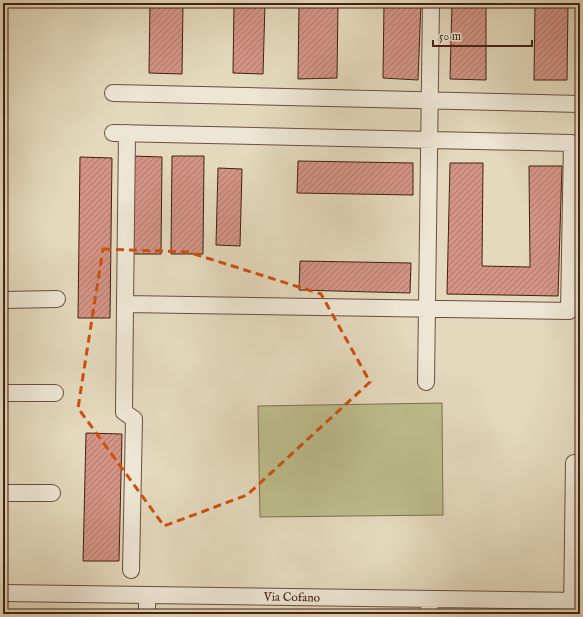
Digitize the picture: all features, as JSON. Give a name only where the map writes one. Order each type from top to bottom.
[{"type":"street","points":[[426,382],[431,3]]},
{"type":"street","points":[[113,93],[580,104]]},
{"type":"street","points":[[125,304],[569,311],[572,143],[120,133],[125,304],[124,412],[134,419],[131,570]]},
{"type":"street","points":[[3,300],[57,299]]},
{"type":"street","points":[[3,392],[55,393]]},
{"type":"street","points":[[574,463],[575,605]]},
{"type":"street","points":[[3,492],[52,493]]},
{"type":"street","name":"Via Cofano","points":[[3,593],[147,595],[429,606],[575,605]]},
{"type":"street","points":[[147,595],[147,614]]},
{"type":"highlighted area","points":[[103,249],[188,252],[321,294],[370,382],[247,495],[164,526],[78,408]]},
{"type":"green space","points":[[442,403],[443,515],[260,517],[258,406]]},
{"type":"building","points":[[150,3],[183,3],[182,74],[149,73]]},
{"type":"building","points":[[234,3],[265,3],[263,74],[233,73]]},
{"type":"building","points":[[299,3],[338,3],[337,78],[298,79]]},
{"type":"building","points":[[384,3],[421,3],[418,80],[383,78]]},
{"type":"building","points":[[452,3],[486,3],[486,80],[450,79]]},
{"type":"building","points":[[535,3],[568,3],[567,80],[534,80]]},
{"type":"building","points":[[131,156],[162,157],[161,254],[130,254]]},
{"type":"building","points":[[172,156],[204,156],[203,254],[171,254]]},
{"type":"building","points":[[80,157],[112,158],[110,318],[78,318]]},
{"type":"building","points":[[298,161],[413,163],[413,195],[297,193]]},
{"type":"building","points":[[450,163],[483,163],[482,266],[530,267],[529,166],[562,166],[558,296],[447,294]]},
{"type":"building","points":[[218,168],[242,169],[240,246],[216,245]]},
{"type":"building","points":[[300,261],[411,263],[410,293],[299,290]]},
{"type":"building","points":[[86,433],[122,434],[119,561],[83,561]]}]
